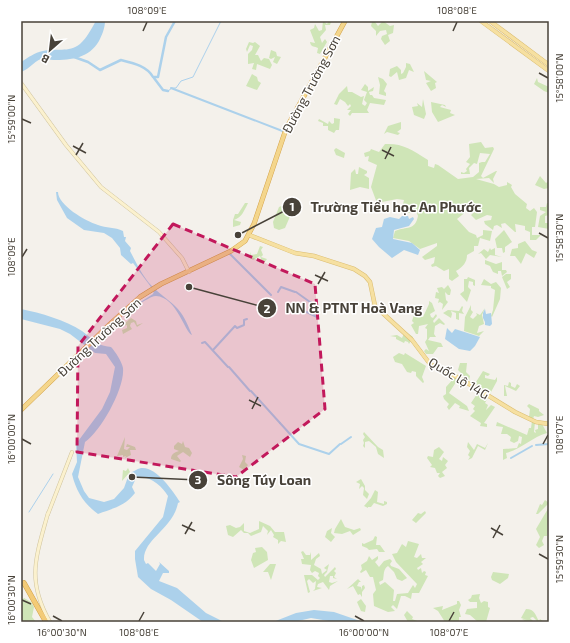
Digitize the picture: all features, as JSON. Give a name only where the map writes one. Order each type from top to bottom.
[{"type":"highway","name":"Đường Trường Sơn","points":[[23,408],[125,310],[150,290],[223,256],[242,244],[249,235],[286,129],[345,21]]},
{"type":"highway","points":[[22,582],[45,622]]},
{"type":"main road","points":[[481,21],[549,71]]},
{"type":"main road","points":[[490,21],[549,65]]},
{"type":"main road","points":[[528,56],[531,52]]},
{"type":"main road","points":[[21,83],[84,166],[110,196],[159,232],[182,258],[189,272]]},
{"type":"main road","name":"Quốc lộ 14G","points":[[249,235],[295,253],[314,256],[354,269],[365,276],[370,282],[375,306],[412,340],[430,364],[461,379],[521,415],[536,422],[549,424]]},
{"type":"main road","points":[[50,622],[38,599],[35,581],[37,557],[48,513],[72,452]]},
{"type":"main road","points":[[47,518],[48,513]]},
{"type":"highlighted area","points":[[173,224],[315,284],[325,409],[236,477],[77,452],[78,346]]},
{"type":"green space","points":[[323,21],[327,24],[329,21],[331,22],[330,25],[325,25],[326,30],[320,37],[322,43],[325,39],[327,42],[320,54],[317,53],[318,48],[312,46],[310,42],[315,43],[310,30],[314,28],[315,24],[319,31],[322,30]]},
{"type":"green space","points":[[383,21],[390,26],[394,25],[393,33],[388,35],[390,41],[385,45],[381,39],[382,36],[387,34],[386,30],[380,31],[376,36],[376,31],[371,26],[372,22],[375,22],[378,26]]},
{"type":"green space","points":[[249,42],[255,42],[260,46],[255,55],[258,55],[261,61],[264,58],[269,59],[272,65],[270,69],[257,64],[256,70],[252,69],[254,63],[248,64],[248,54],[252,50],[253,46],[250,45],[247,52],[246,49]]},
{"type":"green space","points":[[271,50],[276,52],[277,56],[281,57],[277,64],[273,62],[275,57],[271,59],[269,58]]},
{"type":"green space","points":[[406,63],[410,64],[414,72],[409,70],[406,78],[399,80],[397,72],[391,77],[389,76],[390,69],[397,66],[401,70],[401,74],[403,73]]},
{"type":"green space","points":[[424,71],[437,82],[435,83],[436,88],[431,91],[426,83],[431,81],[426,80]]},
{"type":"green space","points":[[252,74],[257,77],[258,81],[261,83],[257,90],[246,86]]},
{"type":"green space","points":[[378,77],[383,79],[387,84],[384,91],[386,96],[379,94],[380,85]]},
{"type":"green space","points":[[537,78],[538,82],[549,87],[549,93],[534,84]]},
{"type":"green space","points":[[365,84],[368,87],[368,91],[374,87],[373,91],[369,92],[370,95],[374,98],[386,100],[384,105],[370,103],[367,110],[369,113],[352,113],[350,116],[348,114],[351,110],[347,110],[351,106],[350,104],[348,106],[340,99],[337,105],[334,104],[339,94],[347,86],[348,92],[352,92],[361,97],[364,96],[362,104],[365,106],[367,103],[364,100],[367,92],[361,90]]},
{"type":"green space","points":[[423,99],[426,114],[424,119],[414,115],[412,107],[418,106],[417,103],[422,107]]},
{"type":"green space","points":[[431,102],[445,105],[446,107],[442,105],[440,107],[451,110],[450,113],[455,115],[438,122],[432,112]]},
{"type":"green space","points":[[334,118],[340,119],[339,130],[336,130],[334,133],[328,130],[328,126],[323,126],[323,123],[318,121],[319,119],[328,124],[329,121],[332,124],[334,123]]},
{"type":"green space","points":[[401,122],[401,129],[397,132],[400,133],[398,135],[387,132],[384,134],[388,126]]},
{"type":"green space","points":[[481,142],[485,148],[493,147],[494,149],[481,176],[483,178],[497,171],[493,179],[494,183],[489,178],[476,179],[499,187],[507,185],[507,182],[512,185],[511,187],[515,194],[527,204],[526,208],[530,211],[534,208],[537,212],[535,227],[532,227],[532,235],[541,235],[536,240],[530,240],[530,232],[525,230],[525,226],[515,224],[516,232],[505,223],[501,224],[502,228],[497,225],[494,226],[493,230],[485,224],[484,221],[491,220],[492,216],[487,215],[476,220],[471,215],[479,208],[477,203],[457,219],[469,232],[476,235],[477,238],[483,235],[483,230],[492,231],[490,241],[480,238],[478,246],[474,246],[474,251],[467,255],[464,264],[456,271],[459,276],[452,281],[449,279],[449,269],[444,271],[436,266],[432,267],[431,265],[434,263],[435,257],[425,260],[422,257],[437,246],[437,243],[420,249],[409,241],[393,238],[395,231],[413,226],[417,221],[418,216],[416,211],[413,213],[401,213],[404,200],[397,199],[377,203],[371,187],[377,165],[368,161],[369,156],[365,157],[364,153],[370,151],[371,149],[379,152],[385,144],[402,146],[428,160],[428,166],[434,168],[435,164],[438,165],[458,179],[473,177],[479,172],[479,163],[485,162],[490,154],[480,153],[477,164],[474,163],[469,168],[470,174],[461,174],[461,172],[464,173],[467,171],[466,169],[470,164],[466,162],[470,157],[469,144]]},
{"type":"green space","points":[[336,148],[345,153],[344,158],[336,155],[334,150]]},
{"type":"green space","points":[[359,167],[367,171],[364,175],[369,178],[369,189],[360,187],[350,190],[351,173],[355,169],[356,174],[358,174]]},
{"type":"green space","points":[[540,176],[546,183],[549,181],[549,188],[544,189],[535,185]]},
{"type":"green space","points":[[245,203],[248,203],[239,217],[234,220],[241,222],[240,225],[233,227],[233,220],[235,214],[238,214]]},
{"type":"green space","points":[[547,203],[549,203],[549,215],[545,216],[545,223],[549,223],[549,229],[538,227],[540,216],[546,212],[540,210],[540,207],[546,207]]},
{"type":"green space","points":[[284,205],[289,206],[292,212],[285,228],[279,230],[274,228],[273,222],[279,207]]},
{"type":"green space","points":[[504,230],[512,242],[505,247],[505,252],[503,253],[502,248],[497,248],[495,239]]},
{"type":"green space","points":[[525,241],[532,250],[537,252],[534,258],[526,253],[521,264],[515,256],[510,256],[512,249],[518,248],[518,244]]},
{"type":"green space","points":[[260,246],[263,247],[261,250],[263,255],[261,257],[267,259],[264,263],[259,263],[261,259],[260,256],[253,260],[250,258],[250,252],[251,255],[257,254]]},
{"type":"green space","points":[[490,248],[491,250],[495,248],[495,255],[502,257],[490,255],[486,259],[481,253],[478,254],[484,249],[488,252]]},
{"type":"green space","points":[[485,260],[496,264],[502,262],[502,270],[506,270],[507,272],[502,276],[501,271],[498,271],[498,274],[493,272],[490,266],[485,264]]},
{"type":"green space","points":[[506,274],[511,274],[511,279],[507,282],[510,287],[507,289],[502,277]]},
{"type":"green space","points":[[468,277],[475,280],[475,286],[473,285],[473,282],[469,281],[468,287],[471,290],[467,302],[460,294],[464,291],[464,279],[467,279]]},
{"type":"green space","points":[[484,279],[491,284],[496,282],[501,288],[500,299],[492,317],[495,290],[491,288],[491,286],[481,285]]},
{"type":"green space","points":[[448,285],[451,290],[450,295],[445,292],[446,300],[448,302],[442,310],[443,304],[440,302],[438,303],[439,299],[435,298],[436,292],[439,293],[437,288],[442,287],[444,289]]},
{"type":"green space","points":[[429,301],[432,303],[435,311],[430,314],[431,317],[433,318],[436,314],[437,316],[433,321],[434,323],[439,318],[445,324],[440,323],[435,326],[434,334],[436,337],[430,337],[428,340],[441,343],[443,347],[438,347],[433,354],[426,354],[424,351],[426,349],[429,351],[425,342],[427,339],[427,329],[425,328],[428,324],[419,326],[418,334],[416,334],[411,325],[414,323],[412,321],[414,315],[423,317]]},
{"type":"green space","points":[[471,305],[471,310],[473,312],[470,317],[473,319],[477,315],[476,313],[480,315],[485,308],[482,315],[484,324],[479,326],[477,333],[484,331],[479,336],[464,331],[465,317]]},
{"type":"green space","points":[[462,306],[462,311],[464,314],[459,313],[459,320],[456,319],[456,313],[451,311],[451,318],[443,313],[448,310],[459,311]]},
{"type":"green space","points":[[131,318],[136,321],[137,325],[143,323],[137,327],[134,322],[131,323],[130,326],[132,329],[123,334],[122,330],[127,328],[127,325],[120,327],[119,324],[117,329],[112,325],[115,321],[117,323],[121,320],[125,323]]},
{"type":"green space","points":[[405,331],[413,337],[409,344],[408,342],[405,341],[404,343],[396,339],[396,337],[390,336],[397,335],[402,338]]},
{"type":"green space","points":[[399,353],[404,355],[405,353],[426,366],[422,377],[423,383],[416,376],[416,372],[407,372],[402,364],[395,362],[393,357]]},
{"type":"green space","points":[[460,363],[467,363],[466,372],[470,376],[469,381],[458,370]]},
{"type":"green space","points":[[483,371],[490,374],[488,376],[485,375],[485,378],[495,380],[497,377],[497,381],[485,403],[488,405],[486,410],[491,405],[495,407],[484,423],[487,424],[487,427],[480,426],[481,423],[470,416],[475,411],[473,409],[475,406],[471,403],[479,391],[476,383],[473,381],[476,382]]},
{"type":"green space","points":[[455,377],[458,379],[449,393],[467,406],[469,411],[459,408],[460,406],[455,403],[449,410],[447,407],[449,404],[443,396],[446,394],[446,387]]},
{"type":"green space","points":[[509,382],[511,383],[511,386],[515,388],[517,384],[520,386],[516,391],[505,386],[507,396],[504,396],[504,385],[508,386]]},
{"type":"green space","points":[[529,404],[539,409],[539,411],[544,415],[538,417],[534,416],[533,419],[529,417],[530,409],[527,406]]},
{"type":"green space","points":[[532,421],[535,422],[534,432],[536,433],[535,430],[538,429],[538,424],[542,424],[547,433],[517,449],[506,453],[507,458],[503,460],[503,449],[517,448],[519,443],[521,444],[522,437],[519,436],[518,441],[514,443],[510,441],[511,437],[507,434],[501,434],[503,427],[496,426],[497,422],[527,435],[529,428],[531,428]]},
{"type":"green space","points":[[364,432],[378,447],[383,450],[384,458],[378,454],[376,447],[369,441],[365,442],[365,448],[363,446],[363,440],[365,437],[363,434]]},
{"type":"green space","points":[[125,437],[124,449],[127,450],[130,447],[126,447],[127,444],[135,447],[136,450],[130,450],[131,455],[125,458],[126,456],[123,457],[123,455],[117,456]]},
{"type":"green space","points":[[183,441],[185,447],[189,448],[192,453],[190,457],[183,452],[177,456],[181,461],[180,462],[171,459],[176,452],[179,451],[174,449],[174,446],[178,442],[182,444]]},
{"type":"green space","points":[[468,442],[474,450],[477,444],[485,448],[488,443],[485,450],[478,446],[472,458],[468,460],[470,457],[468,455],[470,451],[467,447]]},
{"type":"green space","points":[[439,447],[444,452],[439,459],[442,461],[443,457],[448,461],[445,465],[447,468],[442,472],[445,476],[440,478],[438,476],[440,473],[437,473],[435,468],[430,467],[432,465],[427,458],[428,456],[433,457],[434,450]]},
{"type":"green space","points":[[242,455],[246,456],[245,462],[248,465],[244,470],[239,467],[243,459]]},
{"type":"green space","points":[[128,468],[130,472],[122,481],[123,470],[126,471]]},
{"type":"green space","points":[[361,479],[365,486],[365,490],[369,494],[367,499],[363,495],[364,488],[362,486],[359,489],[360,484],[356,482]]},
{"type":"green space","points":[[375,490],[378,492],[377,502],[384,504],[384,501],[387,502],[387,504],[383,506],[374,503],[368,508],[364,506],[371,498]]},
{"type":"green space","points":[[545,500],[549,503],[538,514],[536,514],[540,504],[542,505]]},
{"type":"green space","points":[[549,507],[547,536],[544,536],[542,541],[544,545],[539,548],[536,545],[540,537],[536,529]]},
{"type":"green space","points":[[425,511],[426,513],[416,523],[412,520],[418,513],[421,514]]},
{"type":"green space","points":[[341,519],[345,527],[354,530],[360,528],[361,530],[353,535],[350,531],[342,534],[334,533]]},
{"type":"green space","points":[[259,521],[270,526],[275,532],[284,532],[286,542],[281,541],[278,544],[278,540],[273,537],[274,535],[271,530],[267,535],[268,531],[263,526],[261,532],[251,536],[241,530],[233,537],[228,535],[226,526],[230,525],[236,528],[240,527],[244,523],[244,531],[250,533],[259,529]]},
{"type":"green space","points":[[332,528],[331,533],[335,537],[331,542],[325,537],[327,531]]},
{"type":"green space","points":[[375,536],[377,537],[376,545],[380,545],[385,552],[379,552],[377,549],[369,550],[362,546],[362,543],[364,544],[373,540]]},
{"type":"green space","points":[[408,541],[419,544],[414,557],[417,558],[421,554],[422,558],[426,558],[421,562],[423,564],[417,568],[418,570],[421,568],[422,573],[424,571],[426,572],[425,575],[428,576],[419,593],[412,593],[411,599],[401,596],[397,609],[393,605],[391,607],[395,611],[388,612],[374,606],[373,594],[376,590],[373,577],[370,577],[366,570],[361,573],[360,572],[362,569],[361,565],[367,561],[369,556],[372,560],[378,556],[378,559],[375,562],[379,567],[384,561],[390,559],[392,561],[390,564],[391,566],[399,569],[407,578],[402,581],[397,579],[394,572],[388,566],[384,570],[383,580],[379,582],[380,585],[385,582],[394,590],[393,601],[395,601],[397,594],[408,593],[413,585],[415,588],[417,584],[396,562],[392,554],[397,553],[402,544],[406,547]]},
{"type":"green space","points":[[262,547],[267,552],[268,560],[254,568],[251,560],[253,553],[256,552],[255,548]]},
{"type":"green space","points":[[303,551],[306,555],[310,555],[311,552],[311,560],[319,553],[320,556],[316,559],[314,565],[321,569],[322,574],[327,570],[324,568],[329,564],[327,572],[324,575],[325,577],[335,567],[336,569],[334,571],[336,573],[334,577],[337,579],[330,576],[329,582],[332,583],[338,581],[330,586],[329,590],[323,582],[318,584],[317,587],[322,588],[313,591],[315,589],[316,581],[313,583],[309,579],[307,581],[310,592],[308,593],[304,575],[312,575],[318,580],[320,578],[318,576],[319,573],[315,571],[312,573],[310,570],[311,565],[302,564],[301,559],[304,559],[301,552]]},
{"type":"green space","points":[[270,564],[276,564],[271,580],[268,572],[263,572]]},
{"type":"green space","points":[[493,572],[509,574],[508,578],[500,584],[492,580],[491,577]]},
{"type":"green space","points":[[358,579],[361,582],[359,582],[357,586],[361,587],[362,590],[362,586],[364,585],[365,588],[362,592],[362,597],[360,594],[358,595],[353,586],[347,589]]},
{"type":"green space","points":[[480,594],[479,598],[481,603],[484,601],[488,602],[488,607],[490,608],[486,622],[478,622],[470,615],[465,614],[467,609],[477,608],[477,602],[470,602],[468,600],[472,595]]},
{"type":"green space","points":[[24,598],[31,602],[34,607],[32,617],[36,622],[21,622],[21,601]]},
{"type":"green space","points":[[361,599],[366,606],[365,612],[361,611],[357,602]]},
{"type":"green space","points":[[457,601],[459,601],[461,605],[459,610],[461,617],[459,617],[459,621],[445,622],[438,611],[433,608],[443,606],[442,610],[457,604]]},
{"type":"green space","points":[[526,609],[533,611],[539,621],[540,619],[544,622],[538,622],[533,617],[530,618],[533,621],[532,622],[526,622],[522,619],[527,620],[521,618]]},
{"type":"green space","points":[[407,611],[413,617],[412,619],[420,622],[408,622],[404,615]]},
{"type":"water","points":[[96,21],[105,21],[99,41],[90,51],[79,57],[67,59],[41,59],[21,72],[21,62],[34,54],[48,50],[62,50],[76,47],[87,36]]},
{"type":"water","points":[[56,192],[58,192],[62,202],[67,207],[86,220],[104,227],[123,231],[124,237],[126,237],[125,241],[131,248],[130,251],[144,277],[178,309],[185,319],[192,335],[189,333],[170,302],[163,298],[154,296],[139,303],[153,294],[154,291],[133,263],[131,264],[121,255],[120,248],[112,238],[104,233],[84,230],[67,218],[57,200]]},
{"type":"water","points":[[402,216],[408,216],[409,219],[413,217],[414,219],[409,226],[394,230],[393,239],[412,243],[420,250],[418,255],[404,250],[392,258],[372,239],[376,228],[382,227],[384,219],[390,217],[399,219]]},
{"type":"water","points":[[21,309],[68,323],[82,331],[99,344],[111,347],[116,354],[123,368],[123,376],[120,386],[105,419],[98,429],[85,442],[78,477],[89,498],[104,502],[114,499],[124,488],[129,474],[139,468],[147,468],[164,480],[180,502],[178,503],[175,512],[165,527],[148,546],[144,560],[146,564],[148,563],[156,571],[160,564],[159,562],[169,571],[169,573],[163,573],[159,581],[177,588],[206,613],[224,622],[203,622],[171,600],[151,589],[138,577],[135,551],[163,517],[168,496],[159,485],[150,479],[141,477],[136,478],[132,487],[135,493],[127,501],[119,506],[98,514],[81,497],[72,474],[77,462],[76,444],[102,409],[110,392],[115,367],[106,354],[95,353],[70,334],[60,329],[21,319]]},
{"type":"water","points":[[485,309],[486,314],[491,313],[492,324],[490,326],[485,325],[483,313]]},
{"type":"water","points":[[447,328],[452,333],[455,329],[480,337],[470,351],[459,349],[445,339]]},
{"type":"water","points":[[314,610],[334,612],[363,622],[335,622],[311,618],[294,622],[273,622],[296,613]]},
{"type":"waterway","points":[[74,57],[88,62],[100,70],[121,60],[130,62],[147,70],[153,77],[158,77],[166,37],[175,21]]},
{"type":"waterway","points":[[168,91],[172,88],[176,88],[181,81],[193,77],[221,21]]},
{"type":"waterway","points":[[154,78],[163,90],[168,91]]},
{"type":"waterway","points":[[171,88],[285,132]]},
{"type":"waterway","points":[[230,254],[271,295]]},
{"type":"waterway","points":[[278,292],[281,287],[295,292]]},
{"type":"waterway","points":[[296,292],[310,302]]},
{"type":"waterway","points":[[311,302],[315,306]]},
{"type":"waterway","points":[[288,303],[317,317]]},
{"type":"waterway","points":[[213,350],[235,326],[237,328],[244,325],[244,320],[247,319]]},
{"type":"waterway","points":[[202,343],[205,342],[228,367]]},
{"type":"waterway","points":[[229,367],[250,391]]},
{"type":"waterway","points":[[251,391],[280,423]]},
{"type":"waterway","points":[[280,423],[299,444],[329,454],[340,444]]},
{"type":"waterway","points":[[341,444],[351,437]]},
{"type":"waterway","points":[[536,445],[549,444]]},
{"type":"waterway","points":[[511,458],[532,446]]},
{"type":"waterway","points":[[29,512],[53,474]]},
{"type":"place","name":"Trường Tiểu học An Phước","points":[[238,235]]},
{"type":"place","name":"NN & PTNT Hoà Vang","points":[[189,287]]},
{"type":"place","name":"Sông Túy Loan","points":[[132,477]]}]
